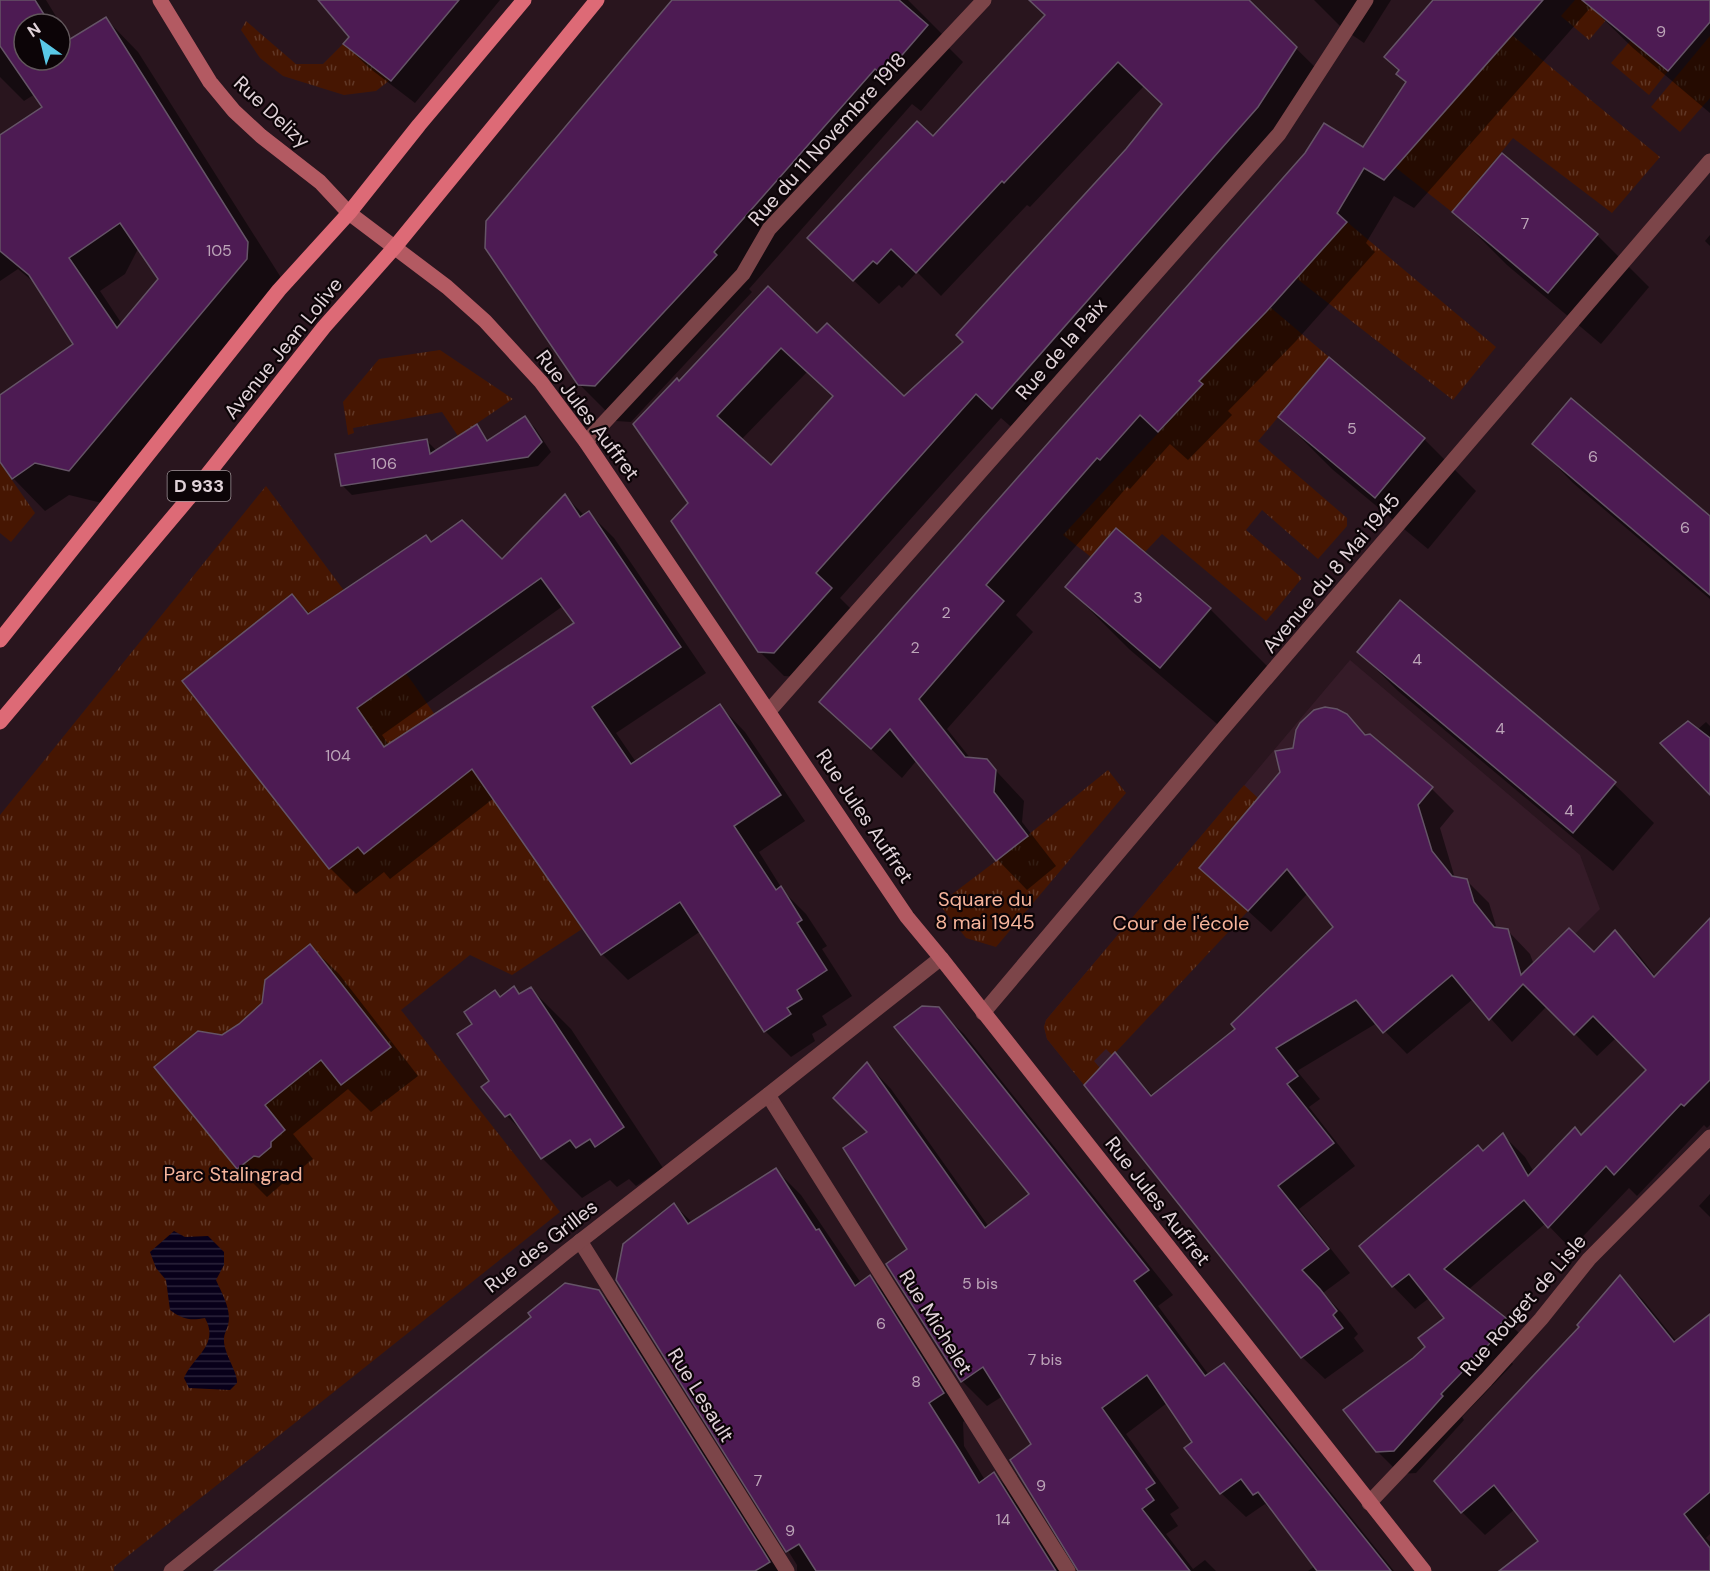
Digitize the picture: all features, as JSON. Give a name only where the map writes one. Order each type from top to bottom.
[{"type":"main road","name":"Rue Delizy","points":[[160,0],[210,82],[234,111],[261,136],[320,182],[349,213]]},
{"type":"main road","name":"Avenue Jean Lolive","points":[[0,640],[286,282],[349,213],[524,0]]},
{"type":"main road","name":"Avenue Jean Lolive","points":[[0,722],[188,500],[324,327],[394,248],[597,0]]},
{"type":"main road","name":"Rue Jules Auffret","points":[[349,213],[447,287],[485,321],[540,382],[586,442],[907,917],[941,957],[1424,1571]]},
{"type":"street","name":"Rue du 11 Novembre 1918","points":[[586,442],[743,274],[769,229],[984,0]]},
{"type":"street","name":"Rue de la Paix","points":[[769,711],[1279,134],[1366,0]]},
{"type":"street","name":"Avenue du 8 Mai 1945","points":[[984,1013],[1209,746],[1710,161]]},
{"type":"street","name":"Rue des Grilles","points":[[171,1571],[580,1241],[941,957]]},
{"type":"street","name":"Rue Michelet","points":[[768,1095],[1068,1571]]},
{"type":"street","name":"Rue Rouget de Lisle","points":[[1369,1503],[1486,1380],[1541,1319],[1589,1259],[1710,1137]]},
{"type":"street","name":"Rue Lesault","points":[[580,1241],[787,1571]]},
{"type":"shaded area","points":[[1350,660],[1580,855],[1600,909],[1489,1020],[1329,824],[1084,1085],[1047,1039],[1044,1027],[1046,1020]]},
{"type":"shaded area","points":[[174,1231],[185,1237],[208,1236],[224,1252],[224,1265],[216,1280],[229,1314],[224,1344],[237,1379],[237,1383],[230,1390],[189,1388],[184,1378],[204,1350],[209,1336],[209,1327],[205,1318],[186,1318],[170,1310],[166,1280],[156,1268],[150,1252]]},
{"type":"green space","points":[[1575,0],[1583,0],[1606,20],[1589,40],[1561,16]]},
{"type":"green space","points":[[246,21],[296,64],[323,64],[343,44],[390,80],[376,91],[344,95],[283,76],[260,58],[241,30]]},
{"type":"green space","points":[[1512,35],[1660,157],[1612,213],[1513,138],[1452,212],[1395,167]]},
{"type":"green space","points":[[1710,36],[1710,98],[1680,132],[1651,107]]},
{"type":"green space","points":[[1631,40],[1668,71],[1649,95],[1611,63]]},
{"type":"green space","points":[[1347,222],[1496,347],[1453,400],[1296,278]]},
{"type":"green space","points":[[1270,307],[1329,357],[1258,441],[1347,518],[1347,526],[1318,559],[1262,510],[1246,530],[1302,578],[1266,621],[1162,534],[1145,552],[1115,528],[1091,557],[1063,535],[1203,385],[1199,381]]},
{"type":"green space","points":[[440,350],[513,399],[458,436],[442,412],[353,428],[354,433],[348,435],[343,402],[379,359]]},
{"type":"green space","points":[[0,463],[35,513],[11,542],[0,533]]},
{"type":"green space","name":"Parc Stalingrad","points":[[266,486],[413,683],[582,929],[512,975],[470,955],[401,1010],[560,1212],[114,1567],[114,1571],[0,1571],[0,815]]},
{"type":"green space","name":"Square du 8 mai 1945","points":[[1108,770],[1126,793],[996,947],[966,938],[939,904]]},
{"type":"green space","name":"Cour de l'école","points":[[1244,785],[1258,798],[1199,868],[1248,911],[1115,1053],[1112,1055],[1106,1049],[1094,1061],[1100,1068],[1084,1085],[1047,1039],[1044,1027],[1046,1020]]},
{"type":"building","points":[[0,0],[35,0],[42,12],[12,12],[12,63],[0,46]]},
{"type":"building","points":[[318,0],[459,0],[391,81],[343,44],[349,37]]},
{"type":"building","points":[[672,0],[899,0],[928,25],[884,76],[875,69],[714,252],[717,255],[595,386],[578,385],[485,248],[486,221]]},
{"type":"building","points":[[1029,0],[1249,0],[1297,47],[1258,107],[992,409],[976,394],[816,573],[832,588],[774,653],[758,652],[671,521],[688,503],[633,424],[677,378],[679,381],[768,286],[817,333],[827,323],[904,396],[963,342],[956,335],[1126,149],[1162,104],[1118,62],[916,273],[891,249],[877,264],[873,261],[853,281],[807,238],[917,121],[933,136],[1045,15]],"holes":[[[781,348],[833,396],[771,465],[717,416]]]},
{"type":"building","points":[[1433,0],[1543,0],[1384,180],[1364,168],[1337,213],[1347,222],[1266,312],[1199,381],[1203,384],[1158,432],[1140,415],[1100,460],[1097,458],[986,585],[1004,601],[919,699],[965,757],[987,759],[996,770],[994,792],[1028,836],[996,861],[890,729],[871,749],[819,702],[1305,153],[1324,123],[1363,147],[1406,82],[1396,74],[1399,70],[1384,57]]},
{"type":"building","points":[[1582,0],[1710,0],[1710,22],[1668,71]]},
{"type":"building","points":[[106,17],[248,242],[247,259],[69,471],[35,463],[12,479],[0,462],[0,395],[73,344],[29,275],[0,251],[0,135],[42,107],[18,72],[72,72],[72,38]],"holes":[[[120,223],[158,279],[117,328],[69,258]]]},
{"type":"building","points":[[1502,153],[1598,234],[1548,293],[1452,212]]},
{"type":"building","points":[[1329,357],[1425,438],[1375,498],[1278,417]]},
{"type":"building","points":[[1571,398],[1710,516],[1710,595],[1532,444]]},
{"type":"building","points":[[525,416],[542,442],[528,457],[341,486],[335,454],[427,439],[430,454],[477,424],[487,441]]},
{"type":"building","points":[[565,494],[580,517],[589,511],[681,647],[592,707],[631,764],[720,704],[781,795],[734,826],[776,890],[781,886],[802,920],[797,923],[827,970],[797,990],[802,999],[787,1008],[791,1014],[764,1032],[680,902],[601,955],[472,769],[364,854],[358,847],[329,869],[182,681],[292,594],[308,614],[426,535],[431,542],[462,520],[502,559]],"holes":[[[541,578],[574,623],[384,747],[357,708]]]},
{"type":"building","points":[[1116,528],[1211,608],[1160,668],[1065,587]]},
{"type":"building","points":[[1400,600],[1616,782],[1573,833],[1357,652]]},
{"type":"building","points":[[1325,707],[1347,714],[1365,735],[1370,734],[1433,787],[1418,805],[1432,851],[1452,876],[1467,879],[1474,902],[1494,927],[1508,929],[1521,975],[1569,928],[1594,952],[1615,930],[1654,977],[1710,918],[1710,1080],[1684,1106],[1681,1104],[1614,1175],[1606,1166],[1548,1228],[1524,1200],[1444,1269],[1506,1318],[1489,1337],[1492,1341],[1441,1394],[1443,1396],[1394,1451],[1376,1452],[1343,1410],[1413,1358],[1425,1347],[1418,1338],[1444,1318],[1409,1274],[1392,1287],[1359,1246],[1478,1145],[1483,1151],[1503,1133],[1528,1176],[1575,1127],[1581,1135],[1646,1070],[1593,1016],[1574,1035],[1523,984],[1489,1020],[1452,975],[1383,1033],[1356,1000],[1276,1048],[1298,1076],[1287,1084],[1334,1143],[1278,1186],[1329,1249],[1302,1270],[1337,1311],[1333,1315],[1343,1328],[1301,1358],[1084,1085],[1115,1052],[1151,1096],[1235,1029],[1231,1024],[1333,927],[1287,869],[1248,911],[1199,868],[1280,772],[1275,751],[1293,748],[1296,730],[1300,723],[1314,710]]},
{"type":"building","points":[[1688,721],[1710,738],[1710,795],[1660,743]]},
{"type":"building","points":[[310,944],[391,1047],[341,1085],[321,1060],[265,1105],[285,1130],[259,1157],[254,1156],[237,1169],[154,1067],[198,1031],[222,1035],[239,1024],[262,1003],[265,980]]},
{"type":"building","points":[[514,986],[519,994],[531,987],[624,1127],[595,1147],[590,1139],[576,1148],[570,1140],[541,1159],[510,1114],[505,1117],[481,1087],[489,1081],[457,1034],[472,1024],[464,1012],[495,990],[500,997]]},
{"type":"building","points":[[922,1006],[939,1007],[1149,1270],[1134,1281],[1205,1376],[1224,1363],[1391,1571],[1317,1571],[1258,1492],[1253,1495],[1241,1479],[1220,1494],[1184,1448],[1192,1442],[1147,1375],[1102,1408],[1155,1483],[1146,1489],[1154,1500],[1142,1509],[1190,1571],[1078,1571],[1010,1460],[1031,1444],[983,1367],[961,1382],[886,1264],[907,1249],[843,1148],[867,1132],[833,1098],[867,1062],[985,1228],[1029,1194],[894,1027]]},
{"type":"building","points":[[776,1168],[855,1286],[870,1275],[944,1393],[929,1403],[979,1483],[994,1472],[1056,1571],[816,1571],[799,1544],[786,1552],[616,1280],[623,1244],[674,1203],[688,1224]]},
{"type":"building","points":[[1620,1275],[1674,1342],[1710,1314],[1710,1492],[1684,1514],[1710,1548],[1710,1571],[1499,1571],[1538,1541],[1494,1485],[1461,1513],[1434,1481],[1579,1327],[1577,1325]]},
{"type":"building","points":[[565,1283],[599,1290],[770,1562],[755,1571],[214,1571],[531,1317],[528,1313]]}]
